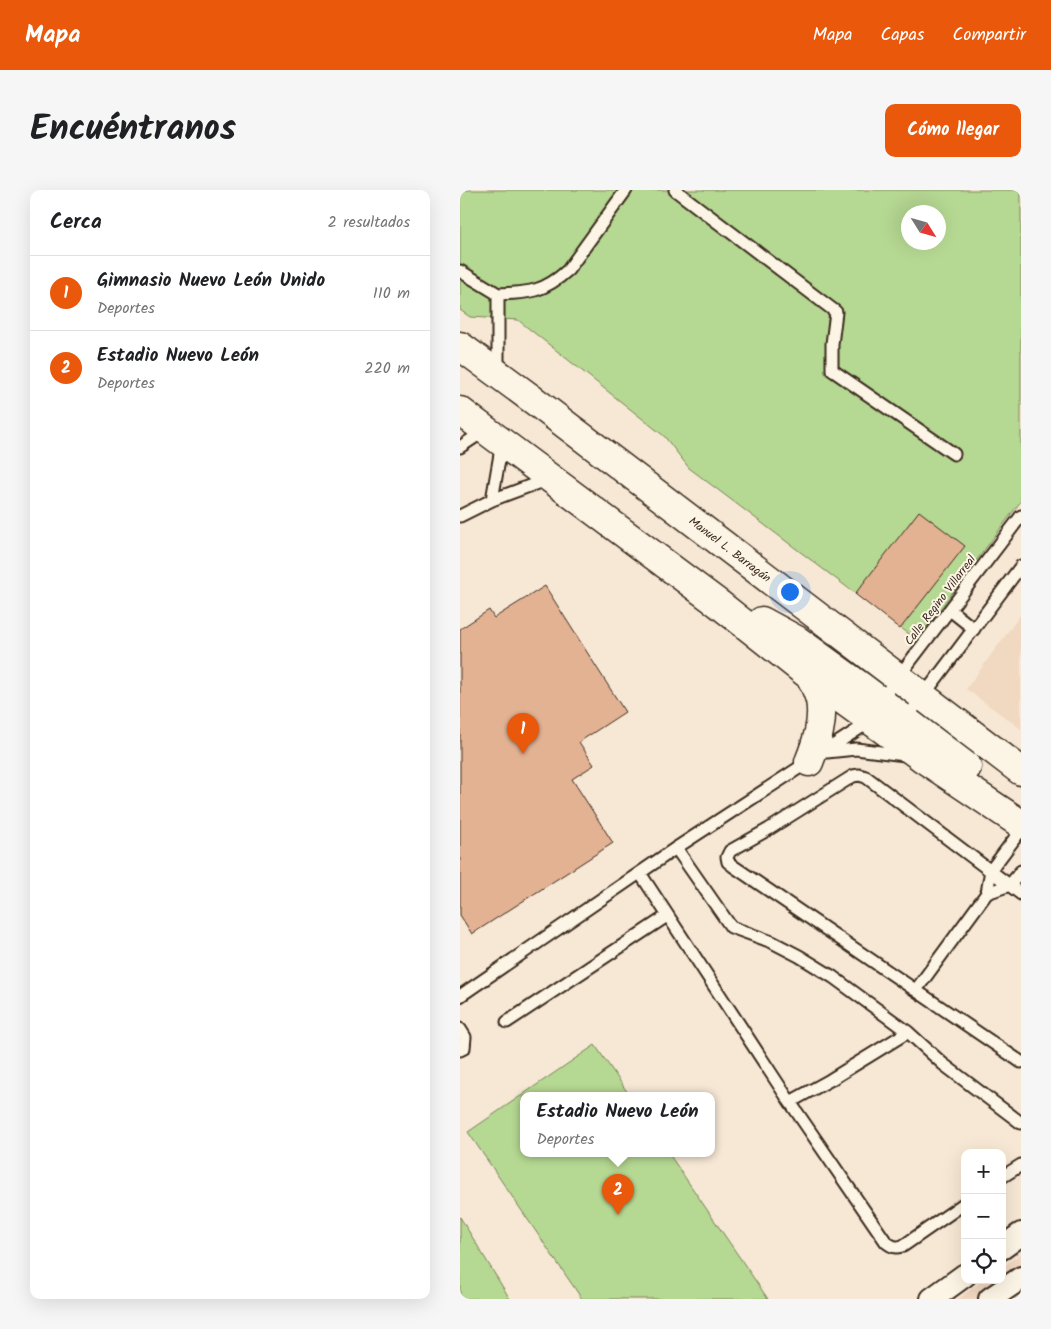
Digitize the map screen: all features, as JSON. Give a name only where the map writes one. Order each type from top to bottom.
[{"type":"highway","name":"Manuel L. Barragán","points":[[460,346],[1021,771]]},
{"type":"highway","points":[[460,411],[719,604],[812,677],[876,711],[905,720],[1005,797],[1021,823]]},
{"type":"highway","points":[[719,604],[758,618],[797,640],[876,711],[921,757],[1021,823]]},
{"type":"highway","points":[[812,677],[820,699],[821,714],[817,757]]},
{"type":"street","points":[[1006,1245],[1021,1234]]},
{"type":"street","points":[[932,1299],[961,1278]]},
{"type":"street","points":[[990,1299],[1017,1288]]},
{"type":"lane","points":[[460,271],[498,294],[532,292],[548,286],[568,270],[626,190]]},
{"type":"lane","points":[[675,190],[836,312],[832,344],[832,370],[954,454]]},
{"type":"lane","points":[[498,294],[498,374]]},
{"type":"lane","points":[[460,447],[494,436],[492,500]]},
{"type":"lane","points":[[460,516],[492,500],[551,478]]},
{"type":"lane","name":"Calle Regino Villarreal","points":[[460,996],[676,848],[817,757],[876,711],[898,678],[1021,516]]},
{"type":"lane","points":[[905,720],[1021,566]]},
{"type":"lane","points":[[950,610],[974,629]]},
{"type":"lane","points":[[817,757],[856,750],[873,750],[921,757]]},
{"type":"lane","points":[[1021,894],[866,777],[858,775],[853,776],[727,854],[727,859],[733,866],[1021,1062]]},
{"type":"lane","points":[[916,990],[987,893],[991,870],[1021,830]]},
{"type":"lane","points":[[676,848],[731,927],[772,942],[833,977],[908,1032],[943,1064],[1021,1123]]},
{"type":"lane","points":[[987,893],[1010,885],[1021,871]]},
{"type":"lane","points":[[640,873],[790,1102],[886,1242],[892,1246],[903,1246],[961,1206]]},
{"type":"lane","points":[[507,1022],[667,916]]},
{"type":"lane","points":[[460,1028],[465,1037],[464,1048],[460,1050]]},
{"type":"lane","points":[[790,1102],[847,1070],[908,1032]]},
{"type":"lane","points":[[1006,1174],[1021,1165]]},
{"type":"shaded area","points":[[1021,614],[1021,729],[966,689]]},
{"type":"shaded area","points":[[1021,1254],[1021,1299],[958,1299],[979,1284],[1006,1284],[1006,1264]]},
{"type":"green space","points":[[460,190],[1021,190],[1021,501],[917,640],[689,468],[664,436],[518,320],[470,317],[460,310]]},
{"type":"green space","points":[[595,1045],[627,1092],[526,1092]]},
{"type":"green space","points":[[520,1096],[520,1157],[671,1157],[768,1299],[582,1299],[468,1132]]},
{"type":"green space","points":[[460,1217],[510,1299],[460,1299]]},
{"type":"building","points":[[919,511],[965,546],[900,629],[855,594]]},
{"type":"building","points":[[545,586],[625,712],[579,742],[594,765],[572,779],[613,843],[472,934],[460,915],[460,629],[489,610],[494,618]]},
{"type":"place","name":"Gimnasio Nuevo León Unido","points":[[523,754]]},
{"type":"place","name":"Estadio Nuevo León","points":[[618,1215]]}]
